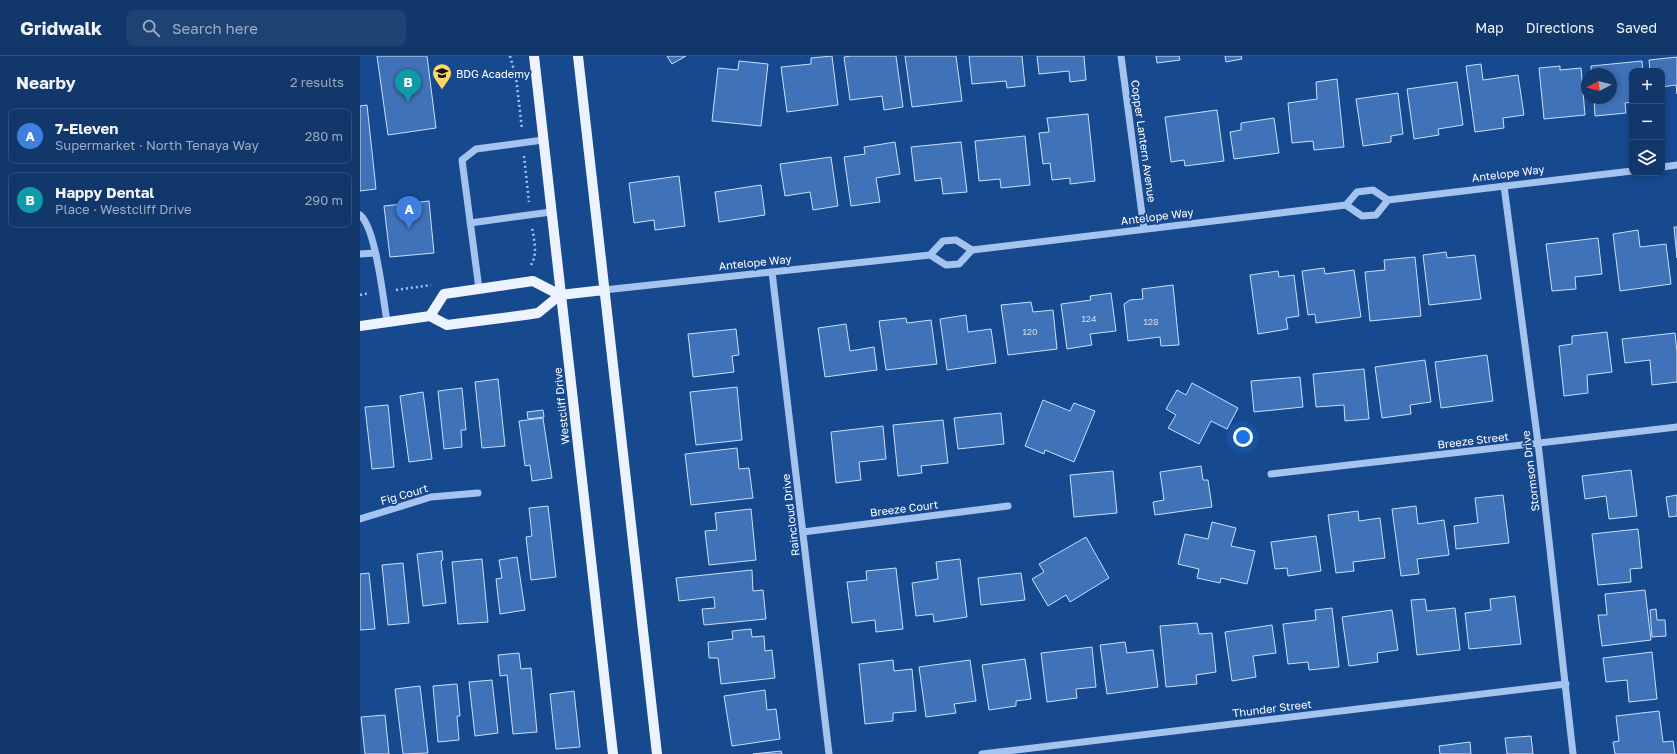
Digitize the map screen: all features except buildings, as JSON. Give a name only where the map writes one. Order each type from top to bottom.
[{"type":"main road","name":"Westcliff Drive","points":[[534,56],[613,754]]},
{"type":"main road","points":[[578,56],[656,754]]},
{"type":"main road","points":[[360,326],[430,316],[447,325],[538,314],[560,295],[532,281],[444,294],[430,316]]},
{"type":"main road","name":"Antelope Way","points":[[560,295],[604,290]]},
{"type":"street","name":"Copper Lantern Avenue","points":[[1122,56],[1144,229]]},
{"type":"street","points":[[478,289],[462,160],[476,149],[543,140]]},
{"type":"street","points":[[1665,167],[1677,165]]},
{"type":"street","name":"Antelope Way","points":[[1388,200],[1629,170]]},
{"type":"street","name":"Stormson Drive","points":[[1504,186],[1538,443],[1573,754]]},
{"type":"street","points":[[1373,190],[1388,200],[1376,215],[1362,216],[1346,205],[1357,192],[1373,190]]},
{"type":"street","name":"Antelope Way","points":[[972,250],[1346,205]]},
{"type":"street","points":[[470,223],[551,212]]},
{"type":"street","points":[[360,215],[364,218],[372,237],[387,321]]},
{"type":"street","points":[[956,240],[972,250],[959,264],[946,265],[930,255],[943,241],[956,240]]},
{"type":"street","points":[[360,254],[375,253]]},
{"type":"street","name":"Antelope Way","points":[[604,290],[930,255]]},
{"type":"street","name":"Raincloud Drive","points":[[772,272],[829,754]]},
{"type":"street","name":"Breeze Street","points":[[1271,474],[1677,427]]},
{"type":"street","name":"Fig Court","points":[[360,519],[431,497],[478,493]]},
{"type":"street","name":"Breeze Court","points":[[803,532],[1008,506]]},
{"type":"street","name":"Thunder Street","points":[[982,754],[1566,684]]},
{"type":"place","name":"BDG Academy","points":[[442,90]]},
{"type":"place","name":"Happy Dental","points":[[408,102]]},
{"type":"place","name":"7-Eleven","points":[[409,229]]}]
